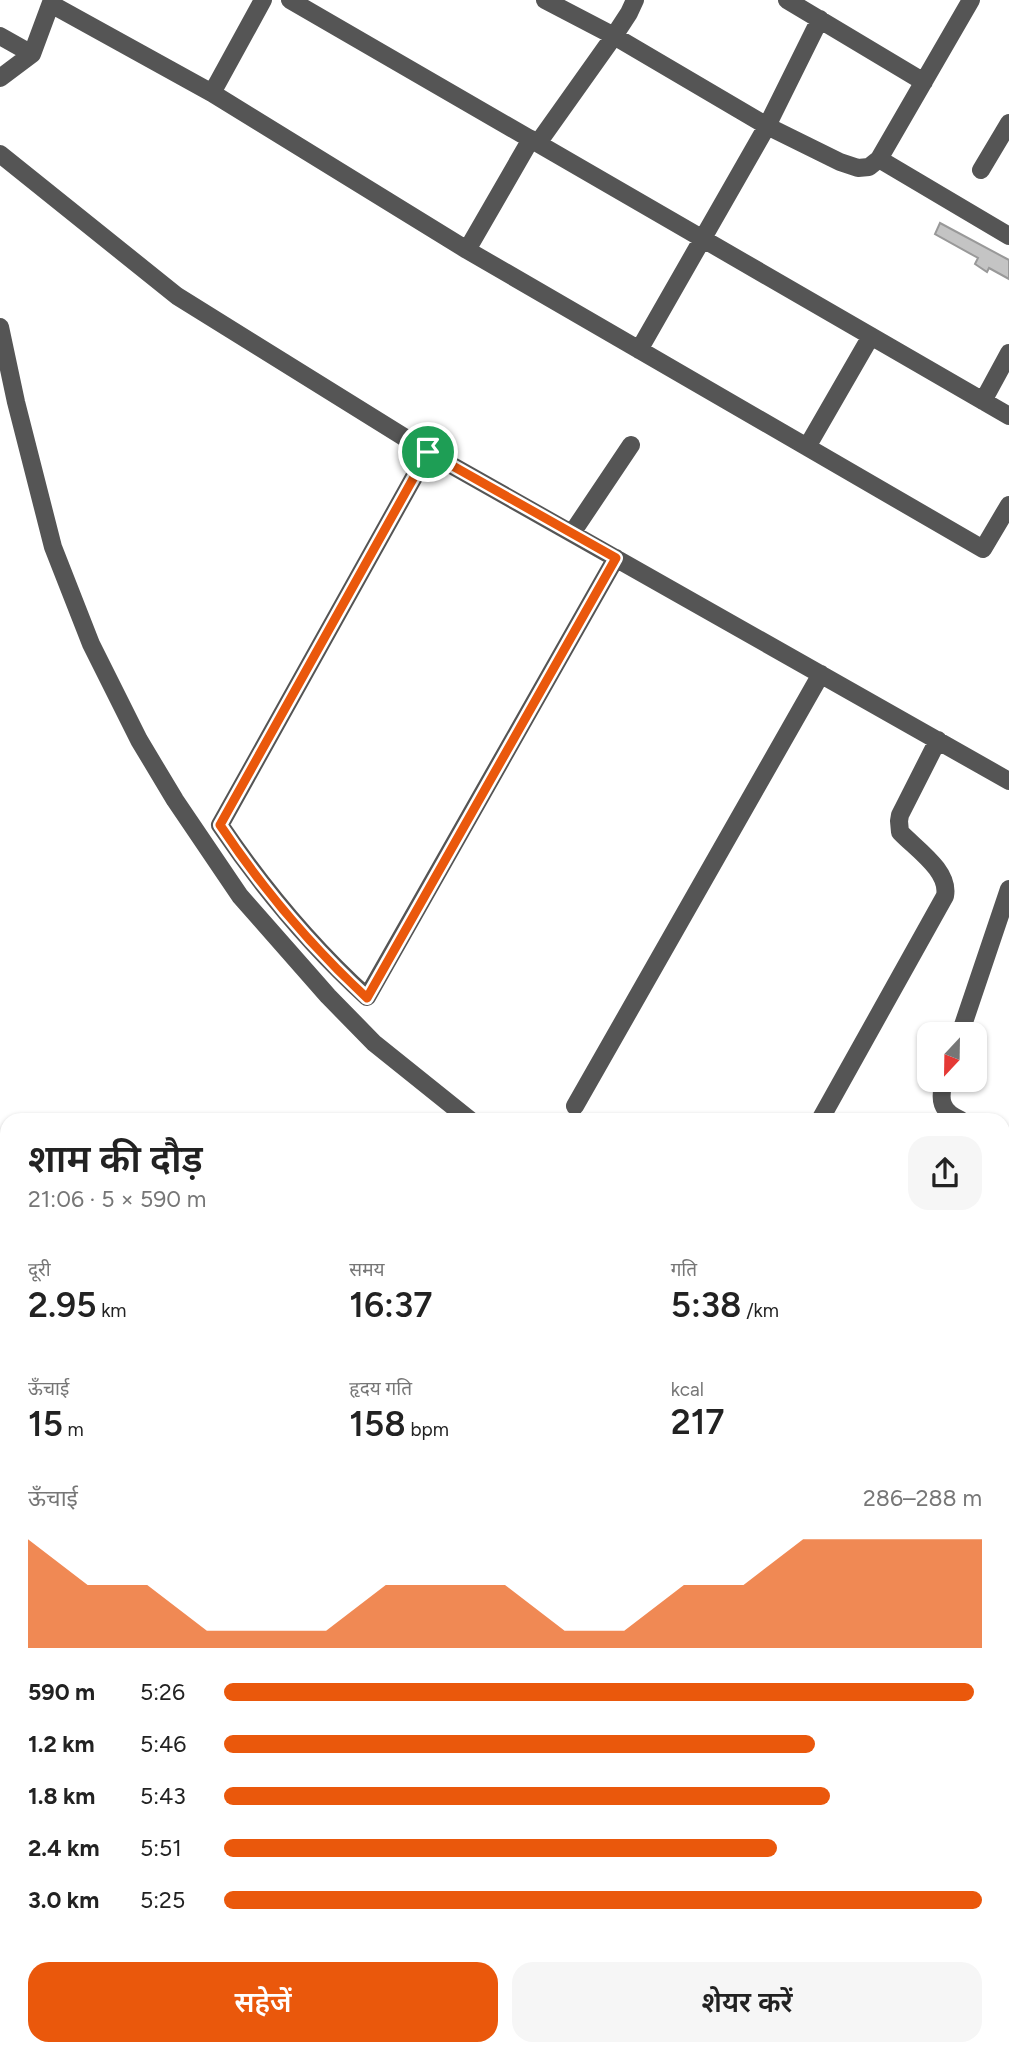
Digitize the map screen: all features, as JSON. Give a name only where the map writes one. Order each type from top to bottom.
[{"type":"street","points":[[212,93],[263,0]]},
{"type":"street","points":[[290,0],[1009,416]]},
{"type":"street","points":[[545,0],[614,36],[767,125],[840,162],[858,168],[869,167],[879,159],[971,0]]},
{"type":"street","points":[[467,250],[535,141],[606,43],[614,36],[635,0]]},
{"type":"street","points":[[787,0],[924,82]]},
{"type":"street","points":[[0,78],[32,54],[52,2],[212,93],[467,250],[983,549],[1009,505]]},
{"type":"street","points":[[639,349],[767,125],[820,19]]},
{"type":"street","points":[[0,36],[32,54]]},
{"type":"street","points":[[981,170],[1009,123]]},
{"type":"street","points":[[0,154],[177,296],[428,452],[1009,781]]},
{"type":"street","points":[[879,159],[1009,236]]},
{"type":"street","points":[[0,327],[53,547],[91,644],[139,740],[175,800],[240,896],[328,996],[374,1043],[461,1113]]},
{"type":"street","points":[[807,447],[871,336]]},
{"type":"street","points":[[983,401],[1009,353]]},
{"type":"street","points":[[572,533],[631,445]]},
{"type":"street","points":[[428,452],[220,825],[272,895],[314,944],[367,998],[616,558]]},
{"type":"street","points":[[575,1106],[821,674]]},
{"type":"street","points":[[824,1113],[945,896],[946,884],[940,872],[898,827],[900,815],[938,740]]},
{"type":"street","points":[[964,1022],[1009,889]]},
{"type":"street","points":[[941,1092],[942,1106],[949,1113]]},
{"type":"building","points":[[940,223],[1009,260],[1009,279],[989,268],[987,272],[975,264],[978,258],[935,234]]},
{"type":"route","points":[[428,452],[616,558],[367,998],[314,944],[272,895],[220,825],[428,452]]}]
